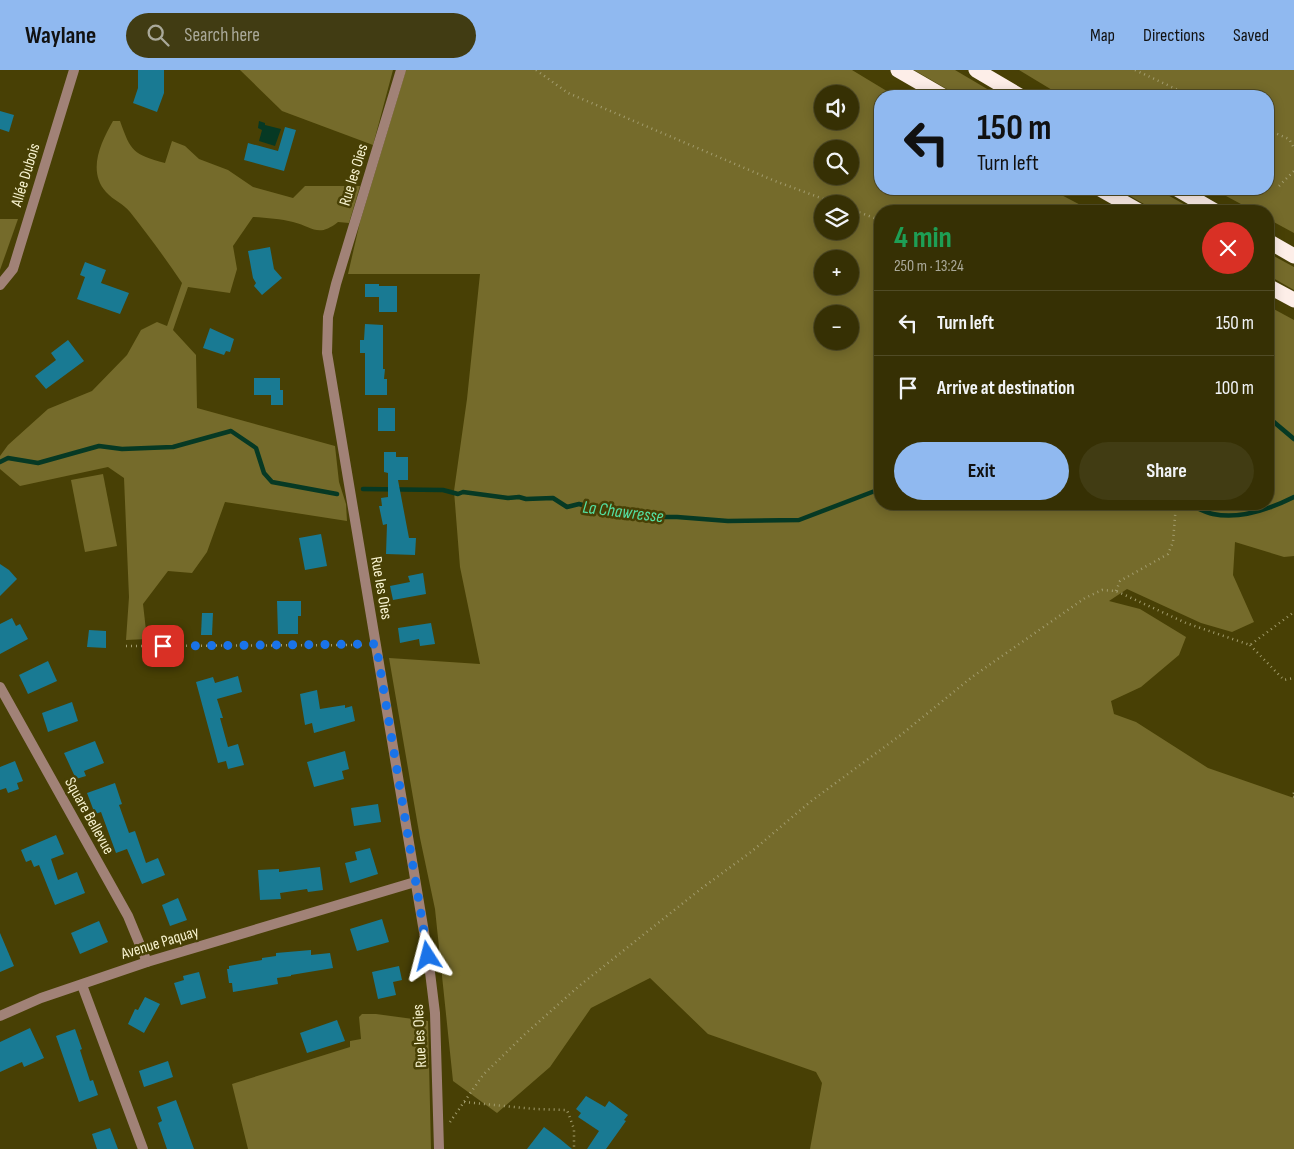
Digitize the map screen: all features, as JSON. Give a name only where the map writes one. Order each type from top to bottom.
[{"type":"highway","points":[[898,70],[933,90]]},
{"type":"highway","points":[[976,70],[1010,90]]},
{"type":"highway","points":[[1111,195],[1128,205]]},
{"type":"highway","points":[[1187,195],[1205,205]]},
{"type":"highway","points":[[1274,245],[1288,253]]},
{"type":"highway","points":[[1274,289],[1294,300]]},
{"type":"street","name":"Allée Dubois","points":[[0,285],[13,269],[74,70]]},
{"type":"street","name":"Rue les Oies","points":[[401,70],[336,284],[328,317],[327,353],[428,956],[435,1013],[439,1149]]},
{"type":"street","name":"Square Bellevue","points":[[0,687],[128,916],[147,962]]},
{"type":"street","name":"Avenue Paquay","points":[[82,985],[147,962],[415,882]]},
{"type":"street","points":[[0,1016],[41,998],[82,985],[143,1149]]},
{"type":"path","points":[[536,70],[568,93],[775,181],[814,195]]},
{"type":"path","points":[[1135,70],[1178,90]]},
{"type":"path","points":[[1274,133],[1288,139],[1294,148]]},
{"type":"path","points":[[1279,186],[1294,171]]},
{"type":"path","points":[[859,212],[874,218]]},
{"type":"path","points":[[1116,591],[1120,581],[1168,554],[1173,542],[1176,510]]},
{"type":"path","points":[[439,1131],[451,1121],[483,1075],[579,986],[702,888],[751,852],[810,802],[902,734],[972,677],[1085,598],[1102,590],[1116,591],[1186,623],[1250,646],[1284,680],[1294,678]]},
{"type":"path","points":[[1250,646],[1294,612]]},
{"type":"path","points":[[126,646],[376,644]]},
{"type":"path","points":[[1294,792],[1292,796],[1294,797]]},
{"type":"path","points":[[464,1102],[535,1110],[567,1110],[574,1129],[574,1149]]},
{"type":"shaded area","points":[[240,70],[393,70],[373,145],[282,111]]},
{"type":"shaded area","points":[[406,70],[852,70],[885,90],[874,90],[874,195],[1061,195],[1081,205],[874,205],[874,510],[1274,510],[1274,309],[1294,320],[1294,556],[1284,557],[1235,542],[1233,575],[1254,622],[1232,632],[1201,623],[1127,589],[1109,601],[1140,609],[1186,637],[1179,655],[1141,687],[1111,701],[1114,714],[1136,722],[1208,768],[1294,798],[1294,1149],[810,1149],[822,1083],[816,1072],[708,1034],[650,978],[591,1008],[550,1067],[497,1113],[453,1081],[435,909],[420,838],[389,658],[480,664],[460,567],[454,491],[467,399],[480,274],[348,274],[360,222]]},
{"type":"shaded area","points":[[914,70],[955,70],[989,90],[949,90]]},
{"type":"shaded area","points":[[1019,70],[1294,70],[1294,233],[1274,222],[1274,205],[1243,205],[1224,195],[1274,195],[1274,90],[1052,90]]},
{"type":"shaded area","points":[[113,121],[120,121],[131,146],[146,157],[165,163],[172,141],[185,146],[199,159],[228,170],[253,187],[293,198],[305,186],[360,186],[349,223],[338,222],[331,227],[316,230],[288,221],[253,217],[233,246],[237,269],[230,293],[188,287],[173,330],[196,355],[197,408],[335,446],[339,482],[346,504],[347,521],[225,502],[207,552],[192,573],[168,571],[143,604],[147,639],[126,640],[129,597],[124,478],[108,467],[20,486],[0,469],[0,456],[8,445],[48,409],[92,391],[127,355],[141,330],[157,322],[167,326],[182,283],[130,212],[109,195],[100,184],[97,175],[98,156],[104,138]]},
{"type":"shaded area","points":[[259,121],[265,123],[265,125],[281,129],[275,146],[259,141],[262,130],[258,128]]},
{"type":"shaded area","points":[[1128,195],[1168,195],[1185,205],[1146,205]]},
{"type":"shaded area","points":[[0,219],[18,219],[0,270]]},
{"type":"shaded area","points":[[1274,256],[1294,267],[1294,290],[1274,278]]},
{"type":"shaded area","points":[[103,474],[117,546],[85,552],[71,480]]},
{"type":"shaded area","points":[[362,1014],[428,1021],[431,1149],[248,1149],[232,1084],[350,1047],[350,1041],[361,1039],[359,1017]]},
{"type":"building","points":[[138,70],[164,70],[164,93],[157,112],[133,103],[138,88]]},
{"type":"building","points":[[0,111],[14,115],[9,132],[0,129]]},
{"type":"building","points":[[285,127],[296,130],[284,171],[244,160],[248,143],[278,151]]},
{"type":"building","points":[[270,247],[274,269],[282,278],[262,295],[254,286],[256,283],[253,278],[248,251]]},
{"type":"building","points":[[85,262],[106,270],[101,283],[129,293],[120,314],[77,299],[85,277],[80,275]]},
{"type":"building","points":[[365,284],[397,286],[397,312],[379,312],[379,297],[365,297]]},
{"type":"building","points":[[365,324],[383,325],[383,369],[385,369],[384,379],[387,379],[387,395],[365,395],[365,353],[360,353],[360,340],[364,340]]},
{"type":"building","points":[[210,328],[234,339],[230,352],[226,351],[224,355],[203,348]]},
{"type":"building","points":[[68,340],[84,361],[46,389],[35,376],[56,360],[51,353]]},
{"type":"building","points":[[254,378],[280,378],[280,390],[283,390],[283,405],[271,405],[271,395],[254,395]]},
{"type":"building","points":[[378,408],[395,408],[395,431],[378,431]]},
{"type":"building","points":[[384,452],[396,452],[396,457],[408,457],[408,480],[398,480],[409,538],[416,538],[415,555],[386,554],[387,524],[383,525],[379,506],[382,506],[381,498],[388,497],[388,473],[384,472]]},
{"type":"building","points":[[321,534],[327,566],[305,570],[299,538]]},
{"type":"building","points":[[0,564],[17,579],[0,596]]},
{"type":"building","points":[[423,573],[426,594],[393,600],[390,586],[410,582],[408,576]]},
{"type":"building","points":[[277,601],[301,601],[301,616],[298,616],[298,634],[278,634]]},
{"type":"building","points":[[202,613],[213,613],[212,635],[201,635]]},
{"type":"building","points":[[12,618],[16,626],[20,624],[28,639],[0,654],[0,624]]},
{"type":"building","points":[[431,623],[435,644],[420,646],[419,639],[400,643],[398,628]]},
{"type":"building","points":[[89,630],[106,631],[106,648],[87,647]]},
{"type":"building","points":[[48,661],[57,681],[28,694],[19,675]]},
{"type":"building","points":[[238,676],[242,692],[217,699],[223,718],[220,718],[228,747],[238,744],[244,765],[228,769],[226,761],[218,763],[196,682],[213,677],[215,683]]},
{"type":"building","points":[[317,690],[320,709],[345,705],[345,708],[352,706],[355,721],[314,733],[312,723],[305,725],[300,694]]},
{"type":"building","points":[[72,702],[78,721],[48,732],[42,713]]},
{"type":"building","points":[[95,741],[104,763],[84,771],[86,776],[76,779],[64,753]]},
{"type":"building","points":[[345,751],[349,769],[342,771],[344,779],[314,787],[307,762]]},
{"type":"building","points":[[15,761],[23,781],[17,783],[19,789],[8,793],[6,788],[0,790],[0,767]]},
{"type":"building","points":[[115,783],[122,804],[119,805],[129,833],[135,831],[146,863],[158,858],[165,875],[142,884],[127,849],[116,853],[101,812],[95,814],[87,793]]},
{"type":"building","points":[[378,804],[381,822],[354,826],[351,808]]},
{"type":"building","points":[[56,835],[64,854],[51,859],[58,880],[77,872],[85,893],[55,905],[39,865],[34,867],[31,860],[26,862],[21,850]]},
{"type":"building","points":[[370,848],[378,874],[350,883],[345,863],[357,860],[355,852]]},
{"type":"building","points":[[320,867],[323,890],[308,892],[307,889],[280,893],[281,899],[260,900],[258,870],[279,869],[279,872]]},
{"type":"building","points":[[178,898],[187,920],[170,926],[162,905]]},
{"type":"building","points":[[382,919],[389,942],[357,951],[350,929]]},
{"type":"building","points":[[99,921],[108,942],[80,954],[71,933]]},
{"type":"building","points":[[0,933],[14,966],[0,972]]},
{"type":"building","points":[[311,950],[311,955],[330,953],[333,968],[277,978],[278,984],[233,992],[232,983],[229,983],[227,969],[229,969],[229,966],[262,960],[262,958],[276,956],[276,953]]},
{"type":"building","points":[[399,966],[402,980],[393,982],[396,995],[378,999],[372,972]]},
{"type":"building","points":[[199,972],[206,998],[181,1005],[174,983],[184,980],[183,976]]},
{"type":"building","points":[[145,997],[160,1004],[144,1033],[128,1024],[135,1009],[138,1010]]},
{"type":"building","points":[[337,1020],[345,1041],[307,1053],[300,1033]]},
{"type":"building","points":[[30,1028],[44,1058],[24,1067],[22,1062],[0,1072],[0,1042]]},
{"type":"building","points":[[75,1029],[90,1081],[93,1080],[98,1095],[79,1102],[56,1036]]},
{"type":"building","points":[[168,1061],[173,1077],[144,1087],[139,1071]]},
{"type":"building","points":[[586,1096],[605,1107],[609,1101],[628,1115],[624,1120],[626,1121],[606,1149],[587,1149],[599,1131],[578,1117],[581,1113],[576,1109]]},
{"type":"building","points":[[176,1100],[194,1149],[167,1149],[158,1123],[162,1121],[157,1107]]},
{"type":"building","points":[[544,1127],[560,1139],[572,1149],[527,1149]]},
{"type":"building","points":[[110,1128],[118,1149],[97,1149],[92,1134]]},
{"type":"waterway","name":"La Chawresse","points":[[1274,422],[1294,439]]},
{"type":"waterway","points":[[0,462],[8,458],[38,463],[99,446],[122,449],[173,447],[231,431],[256,448],[264,473],[272,482],[337,494]]},
{"type":"waterway","name":"La Chawresse","points":[[363,489],[443,490],[458,494],[463,492],[508,498],[553,498],[567,507],[579,504],[615,514],[624,510],[644,512],[660,517],[728,521],[799,520],[874,491]]},
{"type":"waterway","name":"La Chawresse","points":[[1274,506],[1294,497]]},
{"type":"waterway","name":"La Chawresse","points":[[1201,510],[1213,514],[1234,516],[1262,510]]},
{"type":"route","points":[[163,646],[376,644],[428,956]]}]
